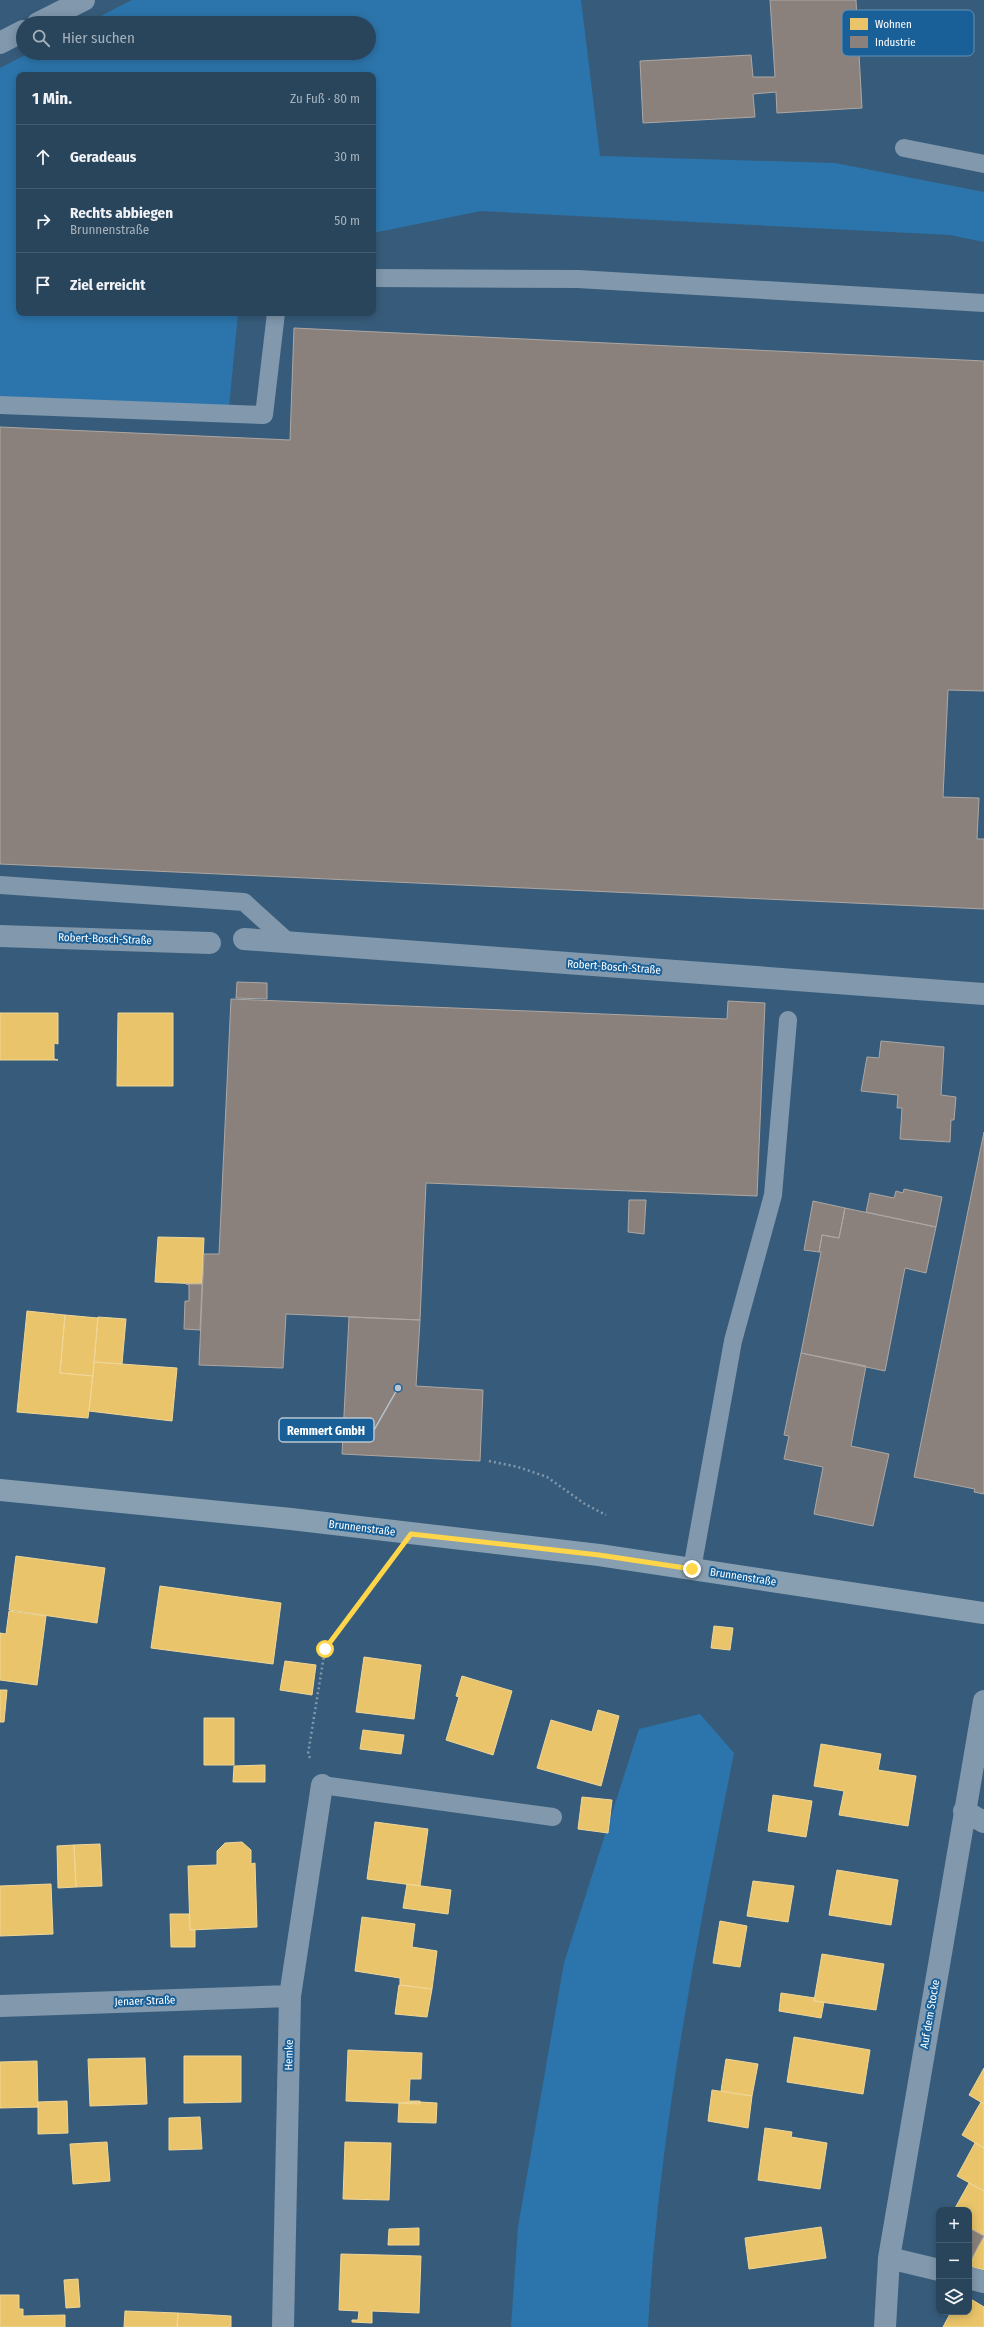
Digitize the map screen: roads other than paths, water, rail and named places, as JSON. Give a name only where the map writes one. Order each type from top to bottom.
[{"type":"street","points":[[52,16],[84,0]]},
{"type":"street","points":[[0,42],[16,34]]},
{"type":"street","name":"Robert-Bosch-Straße","points":[[0,936],[210,943]]},
{"type":"street","name":"Robert-Bosch-Straße","points":[[244,939],[984,994]]},
{"type":"street","name":"Brunnenstraße","points":[[0,1490],[291,1519],[599,1555],[984,1613]]},
{"type":"street","name":"Auf dem Stocke","points":[[884,2327],[889,2258],[964,1811],[984,1701]]},
{"type":"street","name":"Hemke","points":[[283,2327],[290,1996],[322,1784]]},
{"type":"street","points":[[964,1811],[984,1822]]},
{"type":"street","name":"Jenaer Straße","points":[[0,2006],[290,1996]]},
{"type":"street","points":[[889,2258],[936,2269]]},
{"type":"street","points":[[972,2279],[984,2282]]},
{"type":"lane","points":[[904,148],[984,164]]},
{"type":"lane","points":[[376,278],[578,278],[984,302]]},
{"type":"lane","points":[[0,405],[264,415],[276,316]]},
{"type":"lane","points":[[0,885],[244,902],[288,942]]},
{"type":"lane","points":[[692,1569],[733,1340],[773,1195],[788,1020]]},
{"type":"lane","points":[[322,1784],[553,1817]]},
{"type":"place","name":"Remmert GmbH","points":[[398,1388]]}]
